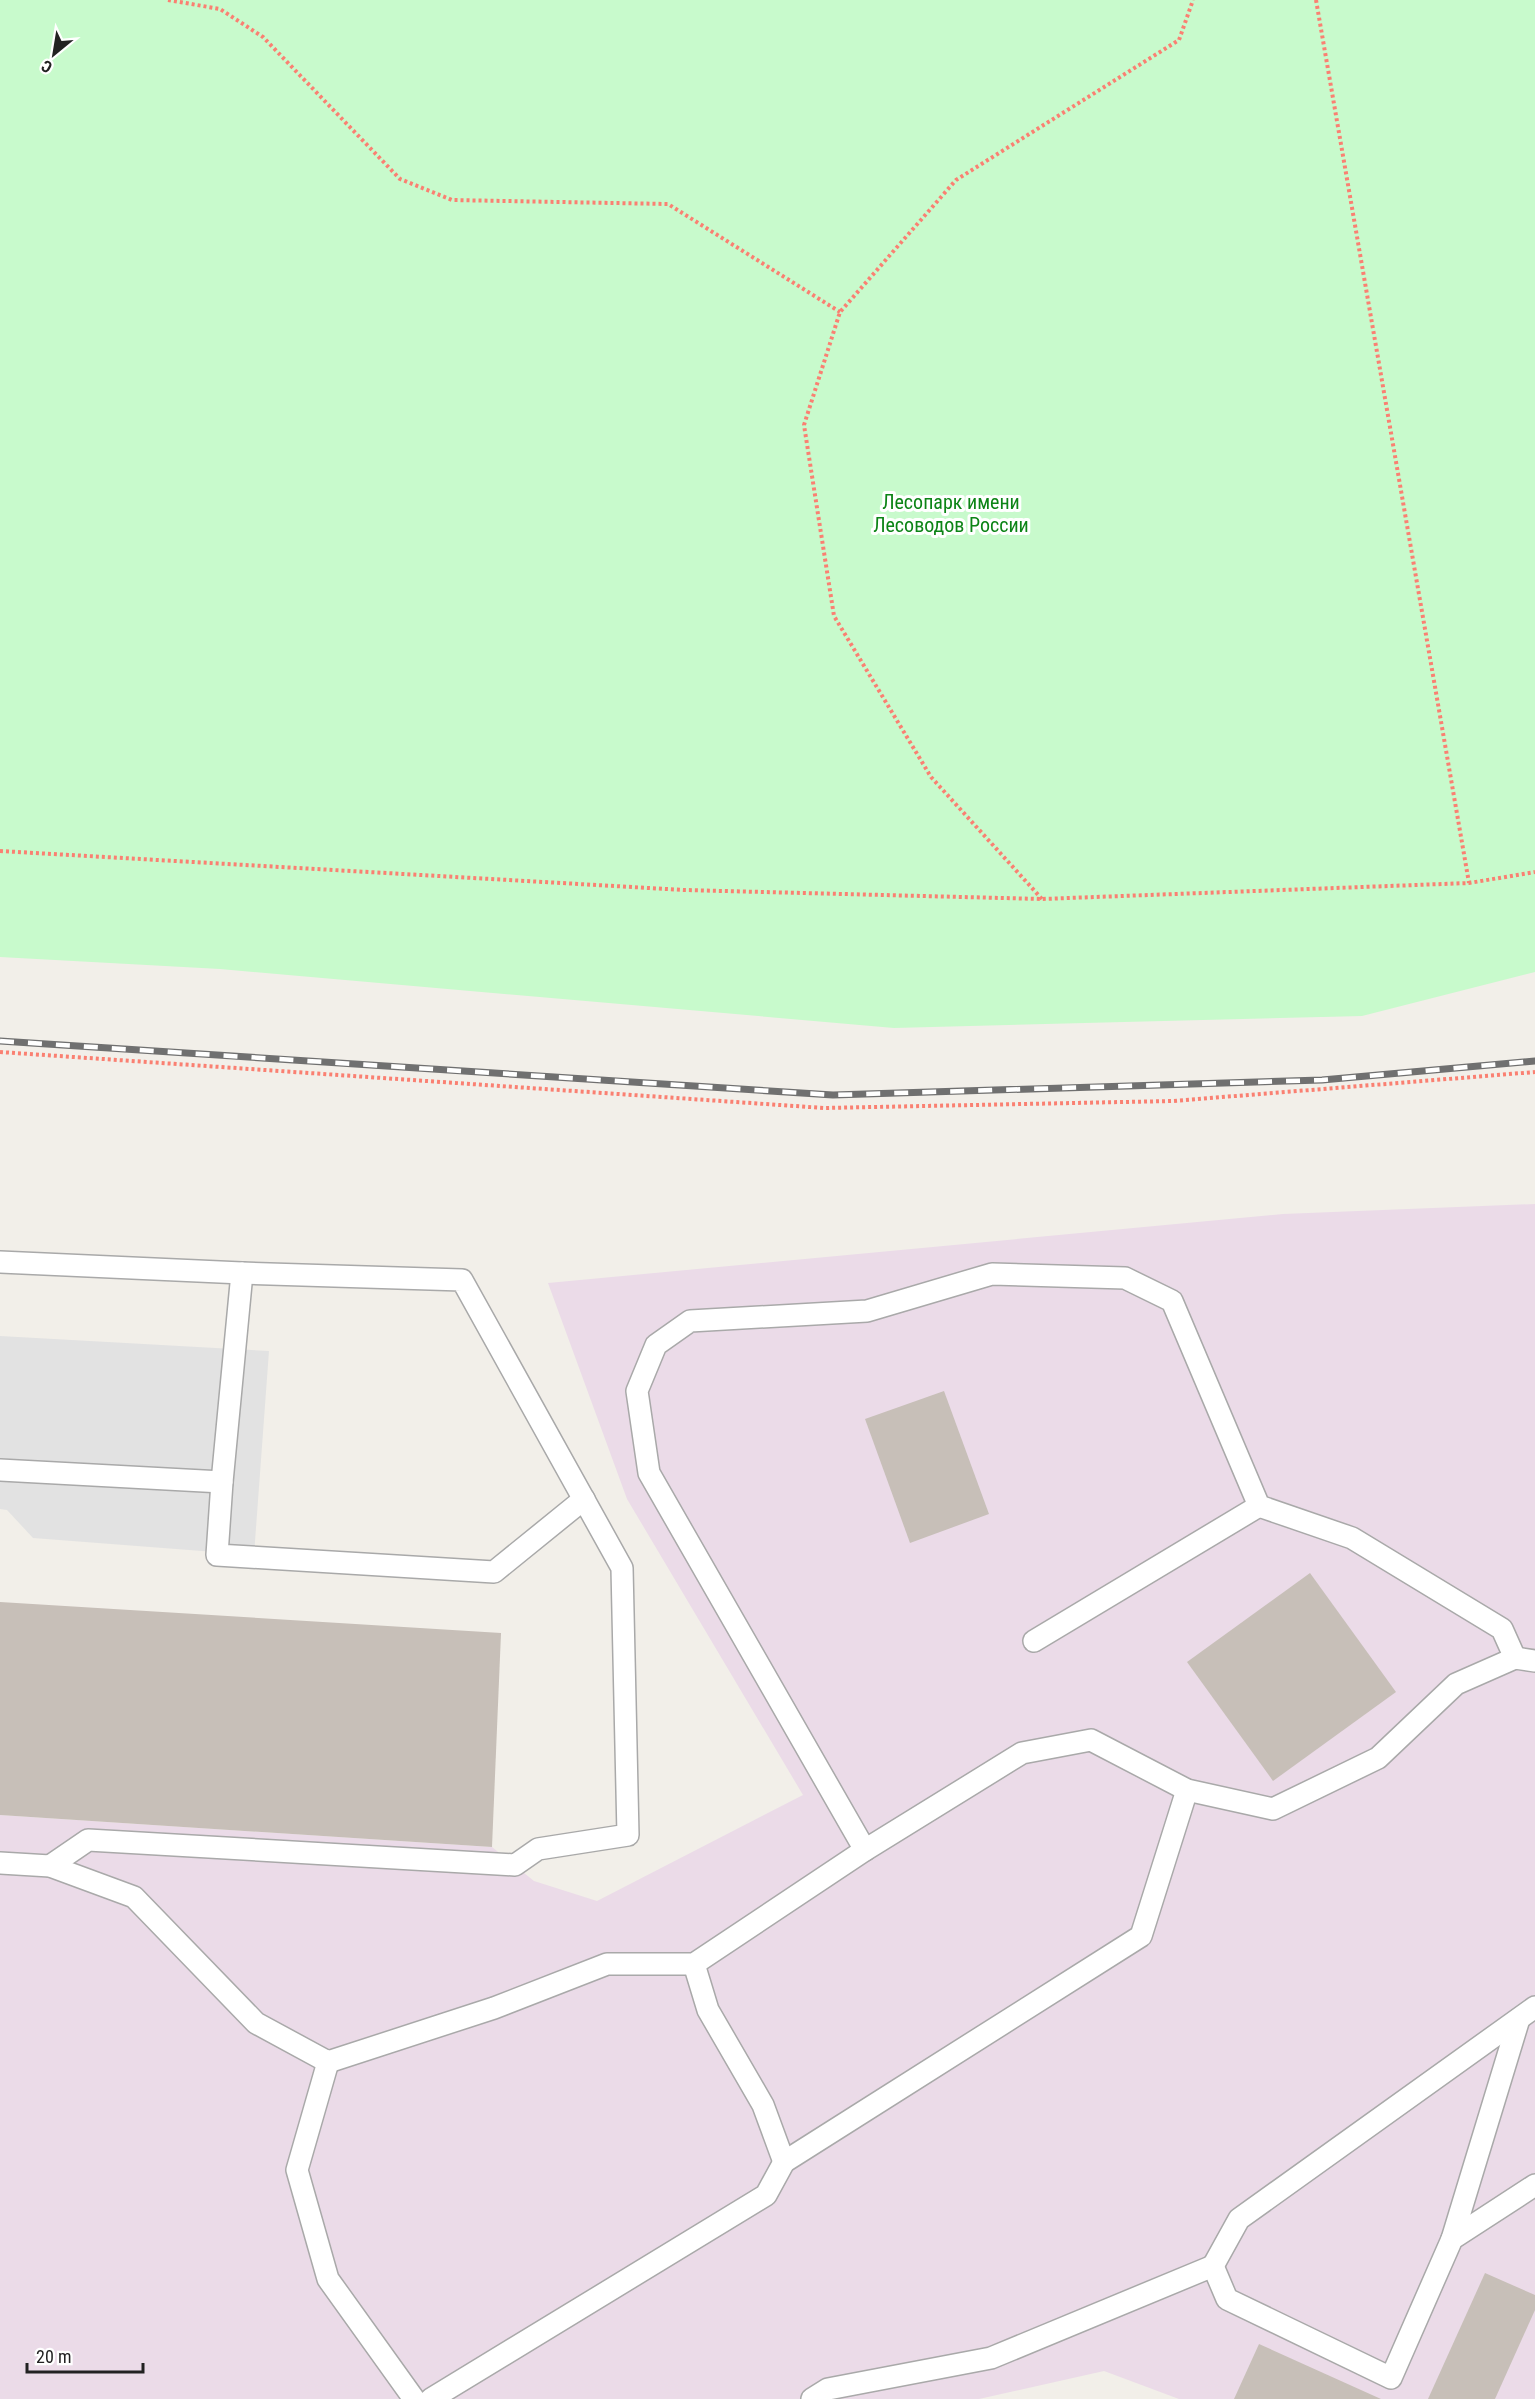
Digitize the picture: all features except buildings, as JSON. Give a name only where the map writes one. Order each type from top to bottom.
[{"type":"lane","points":[[0,1262],[462,1280],[622,1569],[628,1835],[538,1849],[514,1865],[88,1840],[50,1866]]},
{"type":"lane","points":[[242,1273],[222,1482],[218,1555],[494,1572],[584,1499]]},
{"type":"lane","points":[[0,1863],[50,1866],[134,1897],[256,2023],[328,2062],[494,2008],[607,1964],[694,1964],[865,1850],[1022,1753],[1091,1740],[1187,1790],[1273,1809],[1378,1758],[1456,1684],[1525,1660],[1502,1629],[1352,1538],[1259,1506],[1172,1301],[1125,1278],[992,1274],[867,1311],[690,1321],[656,1345],[637,1392],[649,1473],[865,1850]]},
{"type":"lane","points":[[0,1470],[222,1482]]},
{"type":"lane","points":[[1034,1641],[1259,1506]]},
{"type":"lane","points":[[431,2399],[766,2195],[784,2162],[1141,1936],[1187,1790]]},
{"type":"lane","points":[[694,1964],[708,2010],[763,2105],[784,2162]]},
{"type":"lane","points":[[1213,2265],[1227,2299],[1391,2378],[1452,2239],[1527,2013]]},
{"type":"lane","points":[[812,2399],[828,2389],[991,2358],[1213,2265],[1239,2219],[1527,2013]]},
{"type":"lane","points":[[328,2062],[297,2170],[328,2279],[414,2399]]},
{"type":"lane","points":[[1452,2239],[1535,2185]]},
{"type":"path","points":[[168,0],[220,9],[263,38],[400,179],[452,200],[668,204],[840,312]]},
{"type":"path","points":[[1042,899],[931,777],[834,616],[804,425],[840,312],[956,180],[1179,40],[1193,0]]},
{"type":"path","points":[[1316,0],[1469,883]]},
{"type":"path","points":[[0,851],[684,890],[1042,899],[1469,883],[1535,872]]},
{"type":"path","points":[[0,1052],[824,1107],[1173,1101],[1535,1072]]},
{"type":"shaded area","points":[[1535,1204],[1535,2399],[1179,2399],[1104,2371],[979,2399],[0,2399],[0,1815],[492,1847],[534,1881],[597,1901],[803,1795],[627,1499],[548,1283],[1283,1214]]},
{"type":"shaded area","points":[[0,1336],[269,1351],[254,1555],[33,1538],[7,1510],[0,1509]]},
{"type":"green space","name":"Лесопарк имени Лесоводов России","points":[[0,0],[1535,0],[1535,972],[1362,1016],[894,1028],[220,969],[0,957]]},
{"type":"railway","points":[[0,1041],[833,1095],[1322,1080],[1535,1061]]}]
